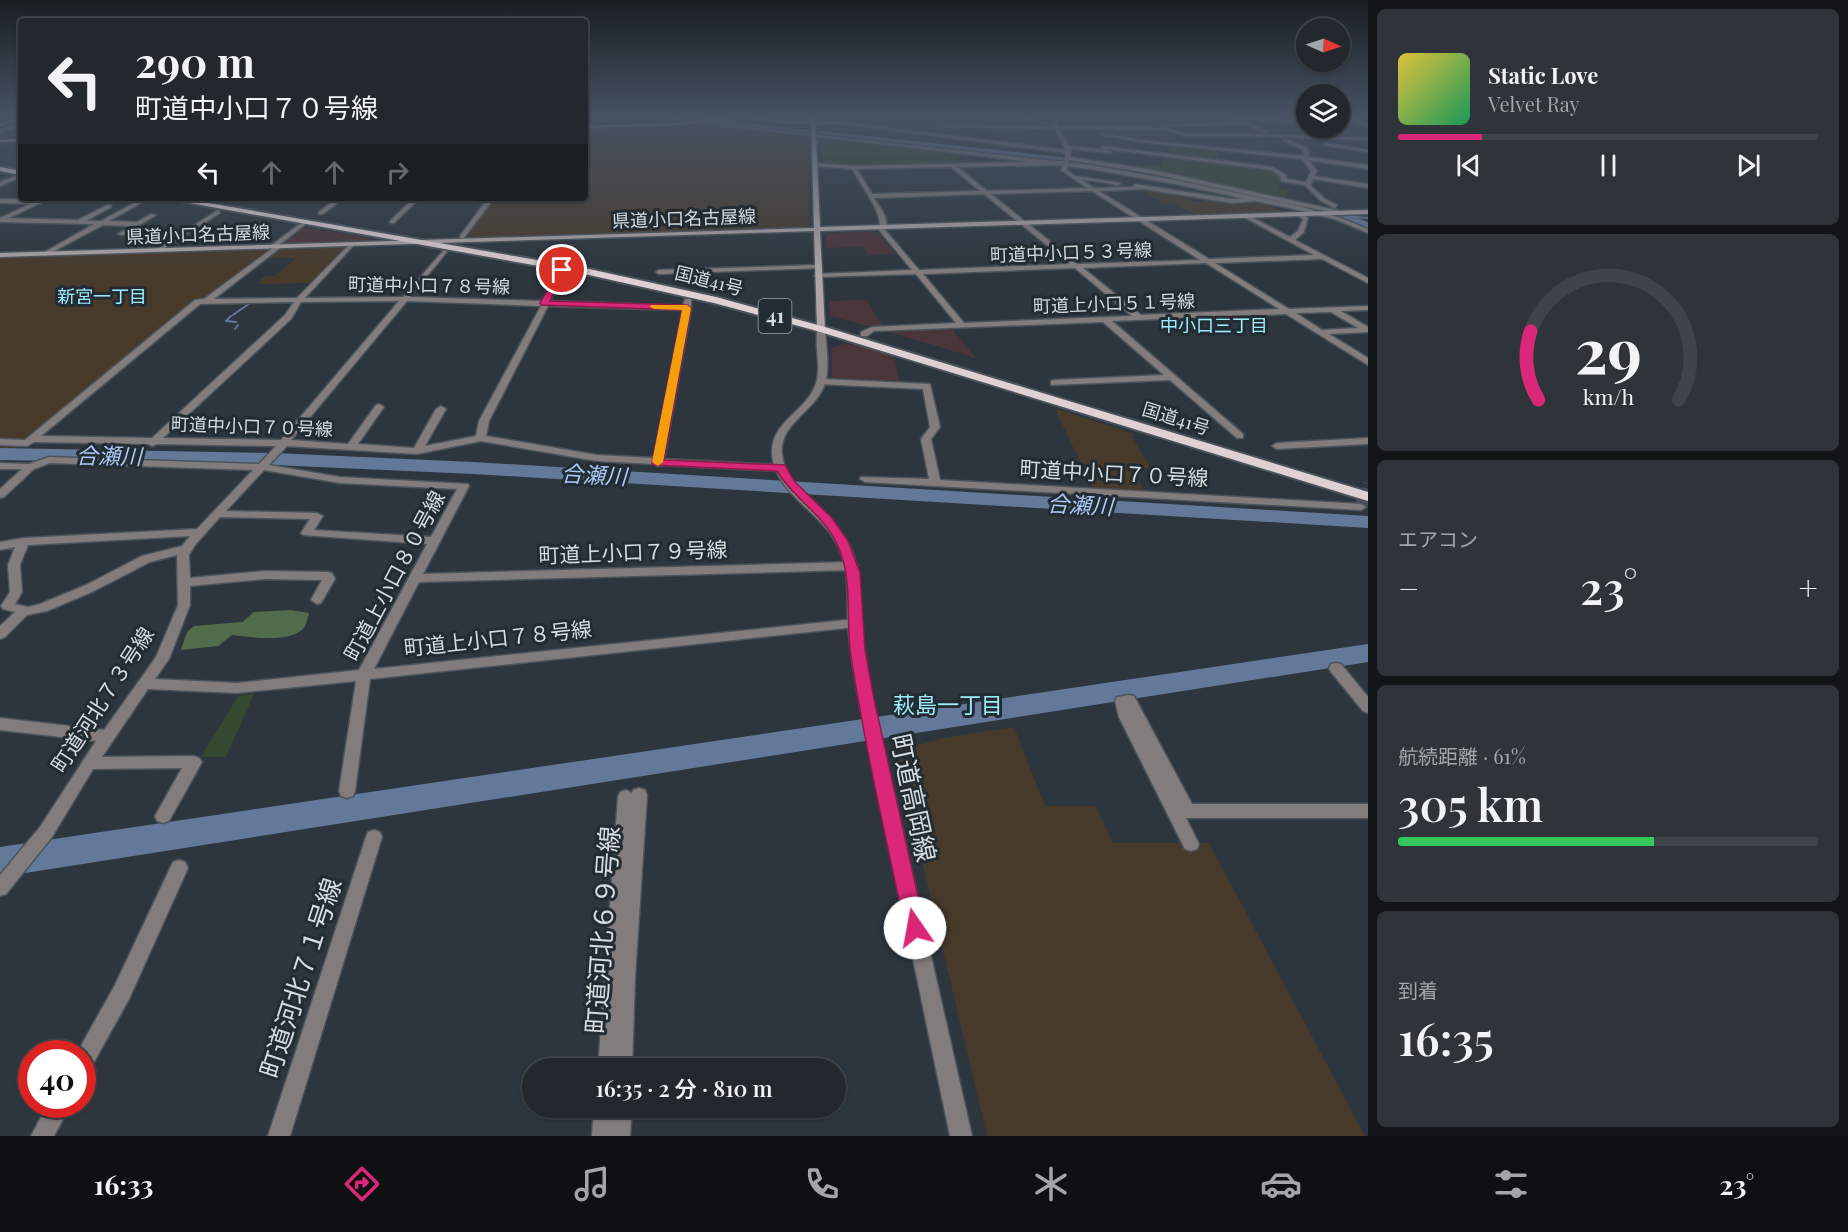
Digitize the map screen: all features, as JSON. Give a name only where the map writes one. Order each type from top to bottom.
[{"type":"highway","points":[[3,168],[18,173]]},
{"type":"highway","name":"国道41号","points":[[183,201],[630,280],[864,334],[1368,488]]},
{"type":"highway","name":"国道41号","points":[[212,201],[658,280],[820,325],[1368,497]]},
{"type":"main road","points":[[815,168],[820,325]]},
{"type":"main road","name":"県道小口名古屋線","points":[[0,255],[1368,212]]},
{"type":"street","points":[[854,168],[881,214],[884,225],[882,228],[962,325]]},
{"type":"street","points":[[955,168],[1140,318]]},
{"type":"street","points":[[1064,168],[1091,189],[1368,362]]},
{"type":"street","points":[[1076,177],[1089,168]]},
{"type":"street","points":[[1097,168],[1321,213],[1368,231]]},
{"type":"street","points":[[1142,168],[1343,213]]},
{"type":"street","points":[[1260,168],[1273,170],[1284,176],[1283,180],[1306,184],[1323,200],[1351,213]]},
{"type":"street","points":[[1306,184],[1314,170],[1312,168]]},
{"type":"street","points":[[1105,181],[1116,171]]},
{"type":"street","points":[[0,183],[18,174]]},
{"type":"street","points":[[1133,183],[1142,176]]},
{"type":"street","points":[[1076,177],[1173,188],[1175,182]]},
{"type":"street","points":[[1311,177],[1368,186]]},
{"type":"street","points":[[1133,183],[1232,201],[1256,199]]},
{"type":"street","points":[[870,195],[1142,188]]},
{"type":"street","points":[[0,201],[40,202]]},
{"type":"street","points":[[45,254],[141,201]]},
{"type":"street","points":[[331,201],[319,213],[337,201]]},
{"type":"street","points":[[392,222],[414,201]]},
{"type":"street","points":[[462,237],[489,201]]},
{"type":"street","points":[[0,220],[40,202]]},
{"type":"street","points":[[78,222],[109,206]]},
{"type":"street","points":[[157,251],[218,212]]},
{"type":"street","points":[[1289,239],[1294,239],[1303,229],[1306,218],[1299,214]]},
{"type":"street","points":[[121,234],[153,215]]},
{"type":"street","points":[[1245,216],[1368,281]]},
{"type":"street","points":[[0,220],[137,224]]},
{"type":"street","points":[[32,439],[198,303],[206,301],[276,247],[304,222]]},
{"type":"street","points":[[151,444],[288,317],[299,300],[351,245]]},
{"type":"street","points":[[24,542],[14,561],[12,571],[16,592],[7,606],[24,611],[64,601],[146,559],[185,549],[264,466],[444,252]]},
{"type":"street","name":"町道中小口５３号線","points":[[818,276],[1324,258]]},
{"type":"street","points":[[659,272],[818,267]]},
{"type":"street","points":[[482,435],[484,422],[565,271]]},
{"type":"street","points":[[658,463],[690,297]]},
{"type":"street","name":"町道中小口７８号線","points":[[206,301],[404,299],[687,308]]},
{"type":"street","name":"町道上小口５１号線","points":[[864,334],[872,329],[1368,308]]},
{"type":"street","points":[[1332,309],[1368,331]]},
{"type":"street","points":[[1105,319],[1240,436]]},
{"type":"street","points":[[783,472],[777,452],[783,429],[812,399],[822,382],[820,325]]},
{"type":"street","points":[[1321,332],[1368,331]]},
{"type":"street","points":[[1357,355],[1368,355]]},
{"type":"street","points":[[1054,383],[1174,379]]},
{"type":"street","points":[[1066,386],[1174,379]]},
{"type":"street","points":[[822,382],[927,386],[935,428],[926,439],[934,482]]},
{"type":"street","points":[[351,447],[379,407]]},
{"type":"street","points":[[417,450],[441,409]]},
{"type":"street","name":"町道中小口７０号線","points":[[0,442],[27,443],[32,439],[151,444],[284,443],[417,450],[482,435],[597,458],[783,472]]},
{"type":"street","points":[[1277,446],[1368,441]]},
{"type":"street","points":[[0,466],[29,467],[49,460],[264,466]]},
{"type":"street","name":"町道上小口８０号線","points":[[264,466],[340,480],[464,486],[364,674],[347,791]]},
{"type":"street","points":[[0,495],[29,470],[29,467]]},
{"type":"street","name":"町道高岡線","points":[[783,472],[800,494],[834,529],[843,543],[852,566],[855,623],[869,717],[961,1136]]},
{"type":"street","name":"町道中小口７０号線","points":[[865,479],[1361,507]]},
{"type":"street","points":[[217,514],[317,516],[307,533],[435,541]]},
{"type":"street","points":[[0,546],[24,542],[201,532]]},
{"type":"street","name":"町道河北７３号線","points":[[4,882],[37,842],[162,658],[184,605],[183,555],[185,549]]},
{"type":"street","name":"町道上小口７９号線","points":[[415,578],[852,566]]},
{"type":"street","points":[[184,583],[264,575],[328,576],[329,579],[317,600]]},
{"type":"street","points":[[0,634],[24,611]]},
{"type":"street","name":"町道上小口７８号線","points":[[144,684],[237,687],[855,623]]},
{"type":"street","points":[[1336,668],[1368,707]]},
{"type":"street","points":[[1191,844],[1126,717],[1125,701],[1187,811],[1368,811]]},
{"type":"street","points":[[0,724],[107,736]]},
{"type":"street","points":[[89,763],[194,762],[163,816]]},
{"type":"street","name":"町道河北６９号線","points":[[609,1058],[633,796],[622,1058]]},
{"type":"street","name":"町道河北７１号線","points":[[279,1136],[374,837]]},
{"type":"street","points":[[95,1040],[122,992],[179,868]]},
{"type":"street","points":[[42,1136],[52,1118]]},
{"type":"street","points":[[603,1136],[604,1118]]},
{"type":"street","points":[[620,1136],[621,1118]]},
{"type":"shaded area","points":[[588,168],[808,168],[809,225],[802,227],[466,238],[493,201],[588,201]]},
{"type":"shaded area","points":[[1139,188],[1179,194],[1194,202],[1209,201],[1204,198],[1259,201],[1284,212],[1193,214],[1174,203],[1164,204]]},
{"type":"shaded area","points":[[305,227],[373,239],[362,243],[282,245]]},
{"type":"shaded area","points":[[875,231],[896,254],[868,255],[863,247],[826,248],[826,235],[831,233]]},
{"type":"shaded area","points":[[345,247],[312,283],[256,284],[265,276],[275,276],[296,258],[258,258],[196,302],[0,462],[0,257]]},
{"type":"shaded area","points":[[866,300],[883,326],[869,326],[830,316],[829,301]]},
{"type":"shaded area","points":[[951,328],[976,358],[887,331]]},
{"type":"shaded area","points":[[844,344],[862,346],[894,356],[899,381],[832,378],[831,348]]},
{"type":"shaded area","points":[[1058,409],[1134,434],[1132,437],[1151,468],[1131,467],[1146,494],[1094,491],[1056,411]]},
{"type":"shaded area","points":[[1014,727],[1045,806],[1096,806],[1113,843],[1209,843],[1365,1136],[987,1136],[896,751],[944,738]]},
{"type":"green space","points":[[1141,168],[1259,168],[1271,170],[1282,176],[1278,188],[1289,190],[1285,198]]},
{"type":"green space","points":[[291,610],[309,613],[305,626],[300,632],[292,635],[271,638],[232,635],[218,646],[181,650],[187,632],[194,626],[242,622],[254,612]]},
{"type":"green space","points":[[254,694],[226,757],[201,757],[238,696]]},
{"type":"waterway","points":[[1107,168],[1204,185]]},
{"type":"waterway","points":[[1344,216],[1368,226]]},
{"type":"waterway","points":[[1345,216],[1368,218]]},
{"type":"waterway","points":[[213,299],[281,298]]},
{"type":"waterway","points":[[233,315],[253,301]]},
{"type":"waterway","points":[[231,316],[226,321],[236,322]]},
{"type":"waterway","points":[[235,329],[238,325]]},
{"type":"waterway","name":"合瀬川","points":[[0,454],[274,459],[473,468],[1368,522]]},
{"type":"waterway","points":[[0,862],[1368,653]]},
{"type":"tunnel","points":[[1364,498],[1368,483]]},
{"type":"tunnel","points":[[1361,507],[1364,497]]},
{"type":"slow traffic","points":[[654,307],[687,308],[658,462]]},
{"type":"district","name":"新宮一丁目","points":[[102,297]]},
{"type":"district","name":"中小口三丁目","points":[[1214,326]]},
{"type":"district","name":"萩島一丁目","points":[[948,705]]},
{"type":"route","points":[[562,270],[544,303],[687,308],[658,463],[780,468],[800,494],[828,521],[843,543],[849,555],[855,585],[857,650],[874,743],[915,928]]}]
